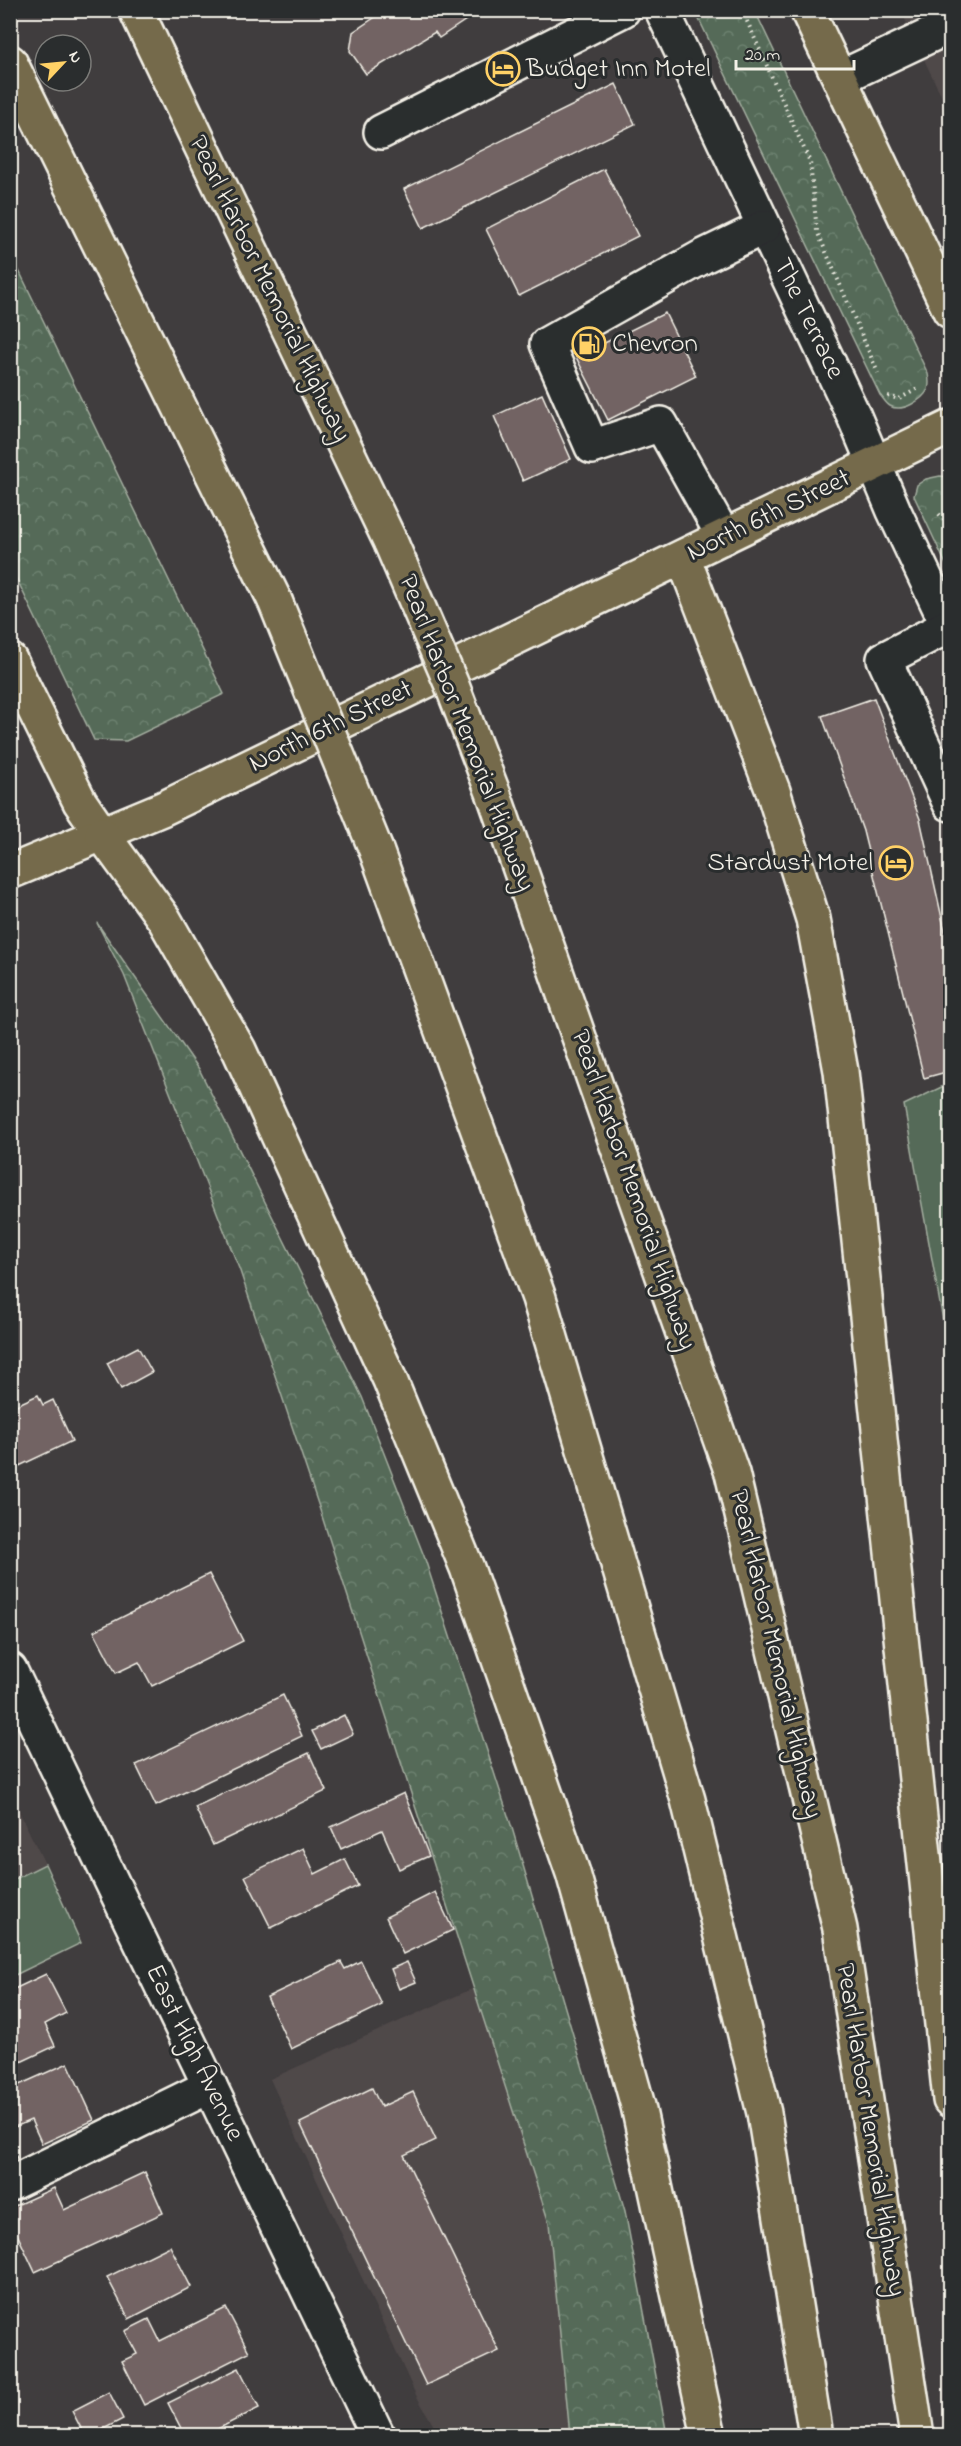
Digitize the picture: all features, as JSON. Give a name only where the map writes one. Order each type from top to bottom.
[{"type":"main road","name":"Pearl Harbor Memorial Highway","points":[[136,10],[391,543],[451,683],[494,795],[732,1473],[840,1929],[917,2436]]},
{"type":"main road","points":[[807,10],[951,311]]},
{"type":"main road","points":[[10,63],[275,601],[376,850],[539,1298],[688,1800],[764,2113],[816,2436]]},
{"type":"main road","name":"North 6th Street","points":[[10,872],[162,808],[951,428]]},
{"type":"main road","points":[[683,557],[773,791],[813,919],[842,1071],[951,2100]]},
{"type":"main road","points":[[10,660],[80,802],[164,919],[239,1050],[390,1380],[467,1568],[573,1874],[638,2106],[709,2436]]},
{"type":"street","points":[[381,132],[623,10]]},
{"type":"street","name":"The Terrace","points":[[662,10],[950,628]]},
{"type":"street","points":[[840,78],[951,26]]},
{"type":"street","points":[[724,537],[661,424],[592,447],[547,344],[702,258],[764,227]]},
{"type":"street","points":[[950,628],[884,659],[940,754],[951,804]]},
{"type":"street","name":"East High Avenue","points":[[10,1670],[378,2436]]},
{"type":"street","points":[[10,2184],[210,2086]]},
{"type":"path","points":[[742,10],[810,162],[817,231],[879,376]]},
{"type":"path","points":[[884,387],[888,397],[899,399],[917,389]]},
{"type":"shaded area","points":[[901,11],[950,11],[950,114]]},
{"type":"shaded area","points":[[10,1793],[45,1864],[11,1881],[10,1881]]},
{"type":"shaded area","points":[[474,1988],[549,2223],[570,2435],[439,2435],[416,2395],[270,2079]]},
{"type":"green space","points":[[695,11],[755,11],[928,374],[928,389],[912,404],[895,408],[880,395]]},
{"type":"green space","points":[[11,254],[224,694],[126,741],[94,740],[11,567]]},
{"type":"green space","points":[[940,476],[950,477],[950,573],[914,496],[917,485],[926,479]]},
{"type":"green space","points":[[97,923],[199,1069],[362,1397],[424,1556],[512,1828],[625,2211],[667,2435],[570,2435],[549,2223],[319,1507],[240,1271],[124,975]]},
{"type":"green space","points":[[950,1083],[950,1359],[904,1105]]},
{"type":"green space","points":[[45,1864],[81,1943],[11,1977],[11,1881]]},
{"type":"building","points":[[386,10],[481,10],[439,38],[435,32],[366,74],[350,51],[353,32]]},
{"type":"building","points":[[616,84],[635,124],[423,228],[404,189]]},
{"type":"building","points":[[604,169],[638,236],[519,296],[486,229]]},
{"type":"building","points":[[665,313],[696,376],[608,420],[576,357]]},
{"type":"building","points":[[542,394],[571,459],[523,481],[494,416]]},
{"type":"building","points":[[874,698],[920,819],[950,954],[950,1071],[924,1078],[863,831],[822,716]]},
{"type":"building","points":[[138,1347],[152,1372],[121,1389],[107,1363]]},
{"type":"building","points":[[38,1395],[43,1405],[53,1400],[72,1441],[15,1468],[10,1459],[10,1408]]},
{"type":"building","points":[[209,1574],[243,1641],[152,1686],[139,1662],[116,1673],[94,1631]]},
{"type":"building","points":[[283,1695],[302,1736],[156,1806],[136,1765]]},
{"type":"building","points":[[344,1715],[353,1734],[321,1749],[312,1731]]},
{"type":"building","points":[[309,1753],[326,1791],[213,1845],[195,1807]]},
{"type":"building","points":[[404,1793],[429,1856],[399,1869],[382,1830],[341,1849],[331,1827]]},
{"type":"building","points":[[303,1848],[315,1874],[345,1859],[358,1886],[271,1928],[245,1876]]},
{"type":"building","points":[[435,1892],[453,1930],[403,1954],[386,1917]]},
{"type":"building","points":[[361,1961],[382,2005],[291,2049],[267,1997],[341,1962],[345,1969]]},
{"type":"building","points":[[407,1962],[416,1982],[399,1989],[391,1969]]},
{"type":"building","points":[[46,1974],[66,2013],[45,2024],[55,2046],[10,2067],[10,1991]]},
{"type":"building","points":[[68,2063],[94,2120],[42,2144],[31,2120],[10,2129],[10,2089]]},
{"type":"building","points":[[372,2088],[381,2107],[413,2092],[436,2140],[404,2155],[499,2351],[426,2385],[300,2123]]},
{"type":"building","points":[[10,2142],[20,2165],[10,2169]]},
{"type":"building","points":[[145,2172],[163,2213],[35,2272],[10,2219],[10,2208],[54,2188],[64,2210]]},
{"type":"building","points":[[170,2246],[191,2287],[129,2319],[107,2277]]},
{"type":"building","points":[[226,2308],[249,2352],[144,2405],[122,2361],[137,2354],[125,2331],[149,2319],[160,2341]]},
{"type":"building","points":[[239,2368],[259,2408],[204,2436],[185,2436],[168,2403]]},
{"type":"building","points":[[109,2392],[123,2419],[90,2436],[85,2436],[72,2411]]},
{"type":"place","name":"Budget Inn Motel","points":[[503,69]]},
{"type":"place","name":"Chevron","points":[[589,344]]},
{"type":"place","name":"Stardust Motel","points":[[896,863]]}]
